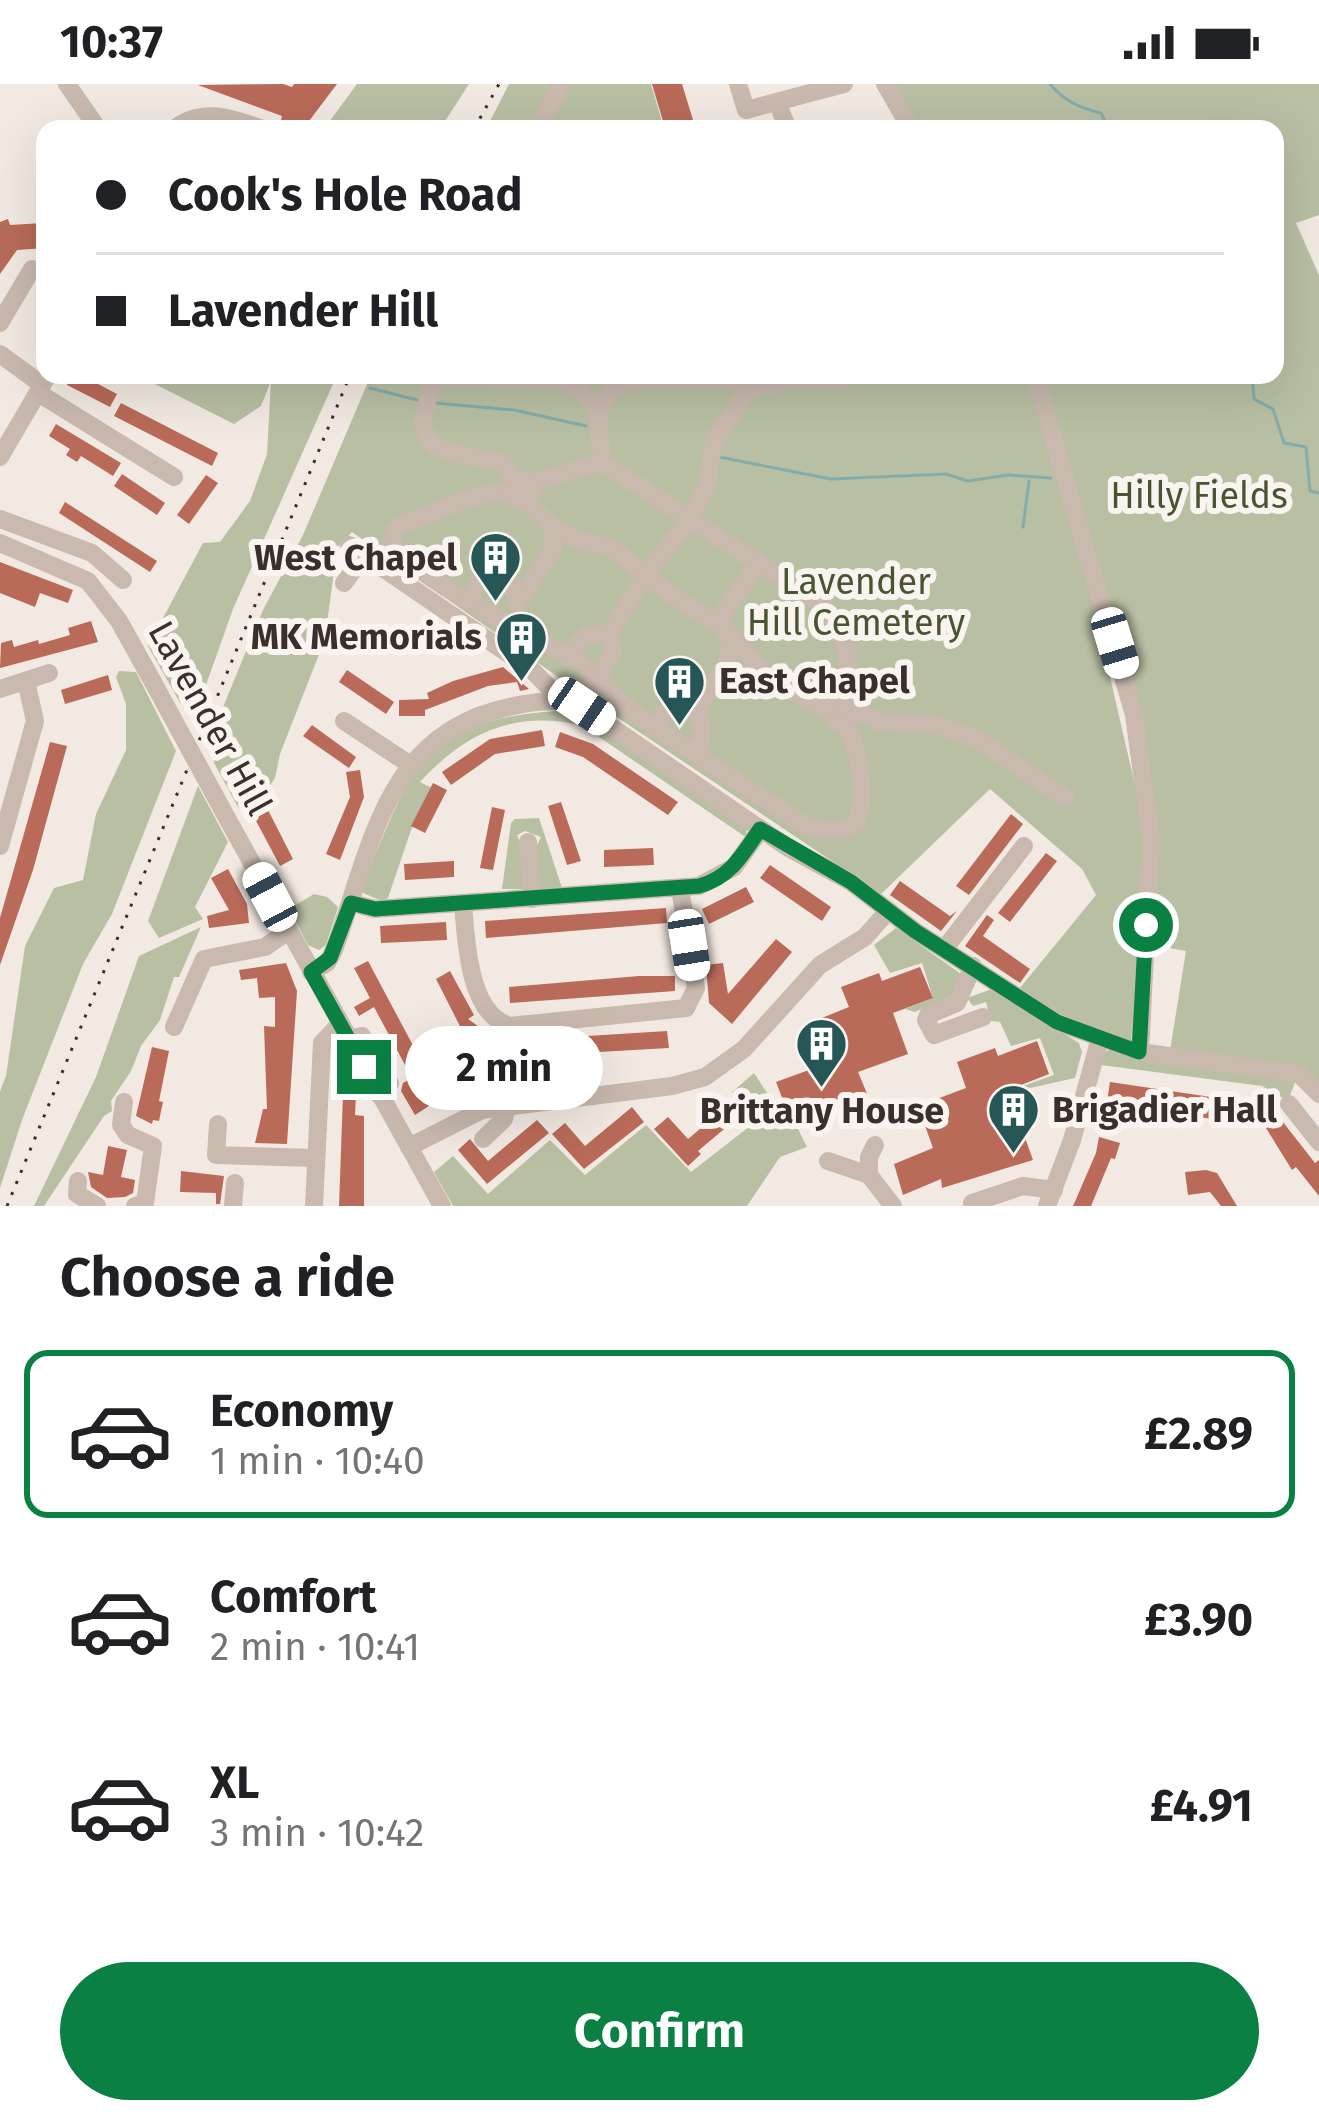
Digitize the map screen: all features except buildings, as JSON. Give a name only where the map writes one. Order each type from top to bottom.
[{"type":"street","points":[[67,84],[92,120]]},
{"type":"street","points":[[543,120],[561,84]]},
{"type":"street","points":[[738,84],[746,110],[844,84]]},
{"type":"street","points":[[885,84],[906,120]]},
{"type":"street","points":[[188,120],[226,116],[237,120]]},
{"type":"street","points":[[0,323],[32,268]]},
{"type":"street","points":[[0,354],[36,379]]},
{"type":"street","points":[[0,457],[43,384],[174,477]]},
{"type":"street","points":[[464,384],[432,388],[425,429],[438,447],[504,463],[553,527],[578,540],[610,547],[722,626],[755,664],[791,693],[824,710],[880,722],[933,724],[978,739],[1066,798]]},
{"type":"street","points":[[568,384],[597,408],[602,462]]},
{"type":"street","points":[[597,408],[614,387],[623,384]]},
{"type":"street","points":[[582,706],[613,651],[609,633],[686,520],[706,485],[714,440],[754,384]]},
{"type":"street","points":[[1037,384],[1134,715],[1151,840],[1139,1052]]},
{"type":"street","points":[[602,462],[686,520],[808,593],[834,619],[846,648],[843,711],[852,734],[861,794],[857,822],[846,830],[806,826],[636,715],[567,655],[470,602],[399,554],[392,542],[393,533],[404,523],[484,493],[521,490],[602,462]]},
{"type":"street","points":[[0,519],[92,553],[123,580]]},
{"type":"street","points":[[553,527],[553,550]]},
{"type":"street","points":[[508,623],[553,550],[578,540]]},
{"type":"street","name":"Lavender Hill","points":[[0,543],[88,581],[119,621],[442,1206]]},
{"type":"street","points":[[344,583],[357,550],[532,670],[560,699]]},
{"type":"street","points":[[693,751],[700,747],[702,737],[697,709],[726,665],[730,643],[722,626],[729,602],[758,562]]},
{"type":"street","points":[[470,602],[476,584],[494,576],[513,587],[518,601]]},
{"type":"street","points":[[567,655],[586,636],[609,633]]},
{"type":"street","points":[[726,665],[755,664]]},
{"type":"street","points":[[0,689],[49,673]]},
{"type":"street","points":[[0,846],[35,721],[26,681]]},
{"type":"street","points":[[311,972],[330,958],[375,836],[409,764],[432,739],[456,724],[486,712],[560,699],[582,706],[760,829],[851,882],[1057,1022],[1139,1052],[1299,1075],[1319,1094]]},
{"type":"street","points":[[658,727],[663,714],[674,708],[697,709]]},
{"type":"street","points":[[344,722],[409,764]]},
{"type":"street","points":[[0,764],[21,770]]},
{"type":"street","points":[[351,903],[375,909],[711,883],[734,867],[760,829]]},
{"type":"street","points":[[528,842],[532,899]]},
{"type":"street","points":[[945,948],[1024,846]]},
{"type":"street","points":[[464,904],[471,976],[494,1017],[510,1026],[686,1008],[696,988],[680,888]]},
{"type":"street","points":[[409,1148],[470,1114],[672,1086],[705,1076],[744,1049],[820,964],[865,937],[888,911]]},
{"type":"street","points":[[174,1027],[204,959],[265,947],[288,932]]},
{"type":"street","points":[[973,967],[957,1003],[926,1020],[934,1035],[983,1017]]},
{"type":"street","points":[[314,1206],[322,1043],[344,1032]]},
{"type":"street","points":[[972,1204],[1023,1186],[1051,1198],[1100,1038]]},
{"type":"street","points":[[124,1102],[121,1125],[128,1135],[153,1146],[146,1203],[135,1206]]},
{"type":"street","points":[[1289,1104],[1319,1142]]},
{"type":"street","points":[[483,1139],[504,1119],[507,1106]]},
{"type":"street","points":[[218,1124],[212,1158],[316,1158]]},
{"type":"street","points":[[869,1175],[874,1144]]},
{"type":"street","points":[[828,1161],[869,1175],[893,1206]]},
{"type":"street","points":[[78,1181],[77,1194],[97,1206]]},
{"type":"street","points":[[233,1206],[235,1183]]},
{"type":"green space","points":[[357,84],[469,84],[446,120],[331,120]]},
{"type":"green space","points":[[509,84],[651,84],[661,120],[491,120]]},
{"type":"green space","name":"Hilly Fields","points":[[891,84],[1319,84],[1319,215],[1296,223],[1319,275],[1319,1092],[1295,1082],[1288,1101],[1262,1086],[1101,1065],[1102,1054],[1111,1049],[1169,1057],[1186,951],[1147,944],[1154,839],[1131,687],[1046,384],[1284,384],[1284,120],[913,120]]},
{"type":"green space","points":[[155,384],[270,384],[261,406],[234,424]]},
{"type":"green space","points":[[271,384],[333,384],[233,609],[201,699],[190,707],[180,703],[148,646],[203,543],[220,542],[250,501],[267,454]]},
{"type":"green space","name":"Lavender Hill Cemetery","points":[[367,384],[1034,384],[1057,448],[1148,841],[1130,1047],[1015,994],[1096,895],[1082,869],[990,789],[881,894],[575,689],[352,532],[337,548],[325,639],[275,778],[265,793],[239,809],[214,763],[214,729],[263,610],[303,535]]},
{"type":"green space","points":[[119,671],[136,672],[176,751],[112,914],[83,964],[0,1188],[0,1091],[25,946],[54,888],[83,880],[96,814],[126,750],[126,704],[116,677]]},
{"type":"green space","points":[[575,710],[746,828],[747,838],[583,726],[513,723],[473,738],[420,782],[432,788],[411,830],[388,898],[382,901],[363,893],[395,808],[431,754],[455,736],[485,723]]},
{"type":"green space","points":[[198,786],[228,842],[195,907],[203,919],[159,938],[148,921]]},
{"type":"green space","points":[[539,818],[562,888],[538,888],[534,852],[541,837],[525,831],[517,835],[524,852],[524,889],[502,889],[511,823]]},
{"type":"green space","points":[[314,894],[338,907],[326,945],[319,950],[308,945],[289,909]]},
{"type":"green space","points":[[201,927],[179,977],[174,977],[160,1020],[111,1101],[112,1111],[44,1206],[34,1206],[96,1077],[139,956]]},
{"type":"green space","points":[[896,928],[961,974],[955,994],[915,1012],[905,1009],[933,998],[922,963],[890,973],[874,945]]},
{"type":"green space","points":[[992,989],[1079,1043],[1082,1052],[1075,1078],[1023,1086],[1054,1075],[1040,1038],[1011,1046],[1000,1022],[991,1021],[986,1002],[973,1006],[967,998]]},
{"type":"green space","points":[[754,1073],[782,1116],[796,1125],[807,1147],[780,1157],[747,1206],[453,1206],[434,1172],[453,1156],[488,1194],[550,1140],[585,1175],[646,1125],[691,1172],[754,1123],[732,1092]]},
{"type":"waterway","points":[[1050,84],[1073,103],[1101,113],[1104,120]]},
{"type":"waterway","points":[[1253,384],[1254,399],[1273,409],[1284,443],[1306,447],[1310,491],[1319,493]]},
{"type":"waterway","points":[[370,388],[421,401]]},
{"type":"waterway","points":[[436,403],[514,410],[586,426]]},
{"type":"waterway","points":[[719,457],[831,479],[946,474],[968,481],[1008,475],[1051,478]]},
{"type":"waterway","points":[[1023,527],[1029,481]]},
{"type":"railway","points":[[479,120],[499,84]]},
{"type":"railway","points":[[7,1206],[346,384]]},
{"type":"place","name":"West Chapel","points":[[496,604]]},
{"type":"place","name":"MK Memorials","points":[[521,683]]},
{"type":"place","name":"East Chapel","points":[[680,727]]},
{"type":"place","name":"Brittany House","points":[[822,1089]]},
{"type":"place","name":"Brigadier Hall","points":[[1013,1156]]},
{"type":"route","points":[[364,1067],[311,972],[330,958],[351,903],[375,909],[699,886],[734,867],[760,829],[851,882],[915,931],[1057,1022],[1139,1052],[1146,925]]}]
